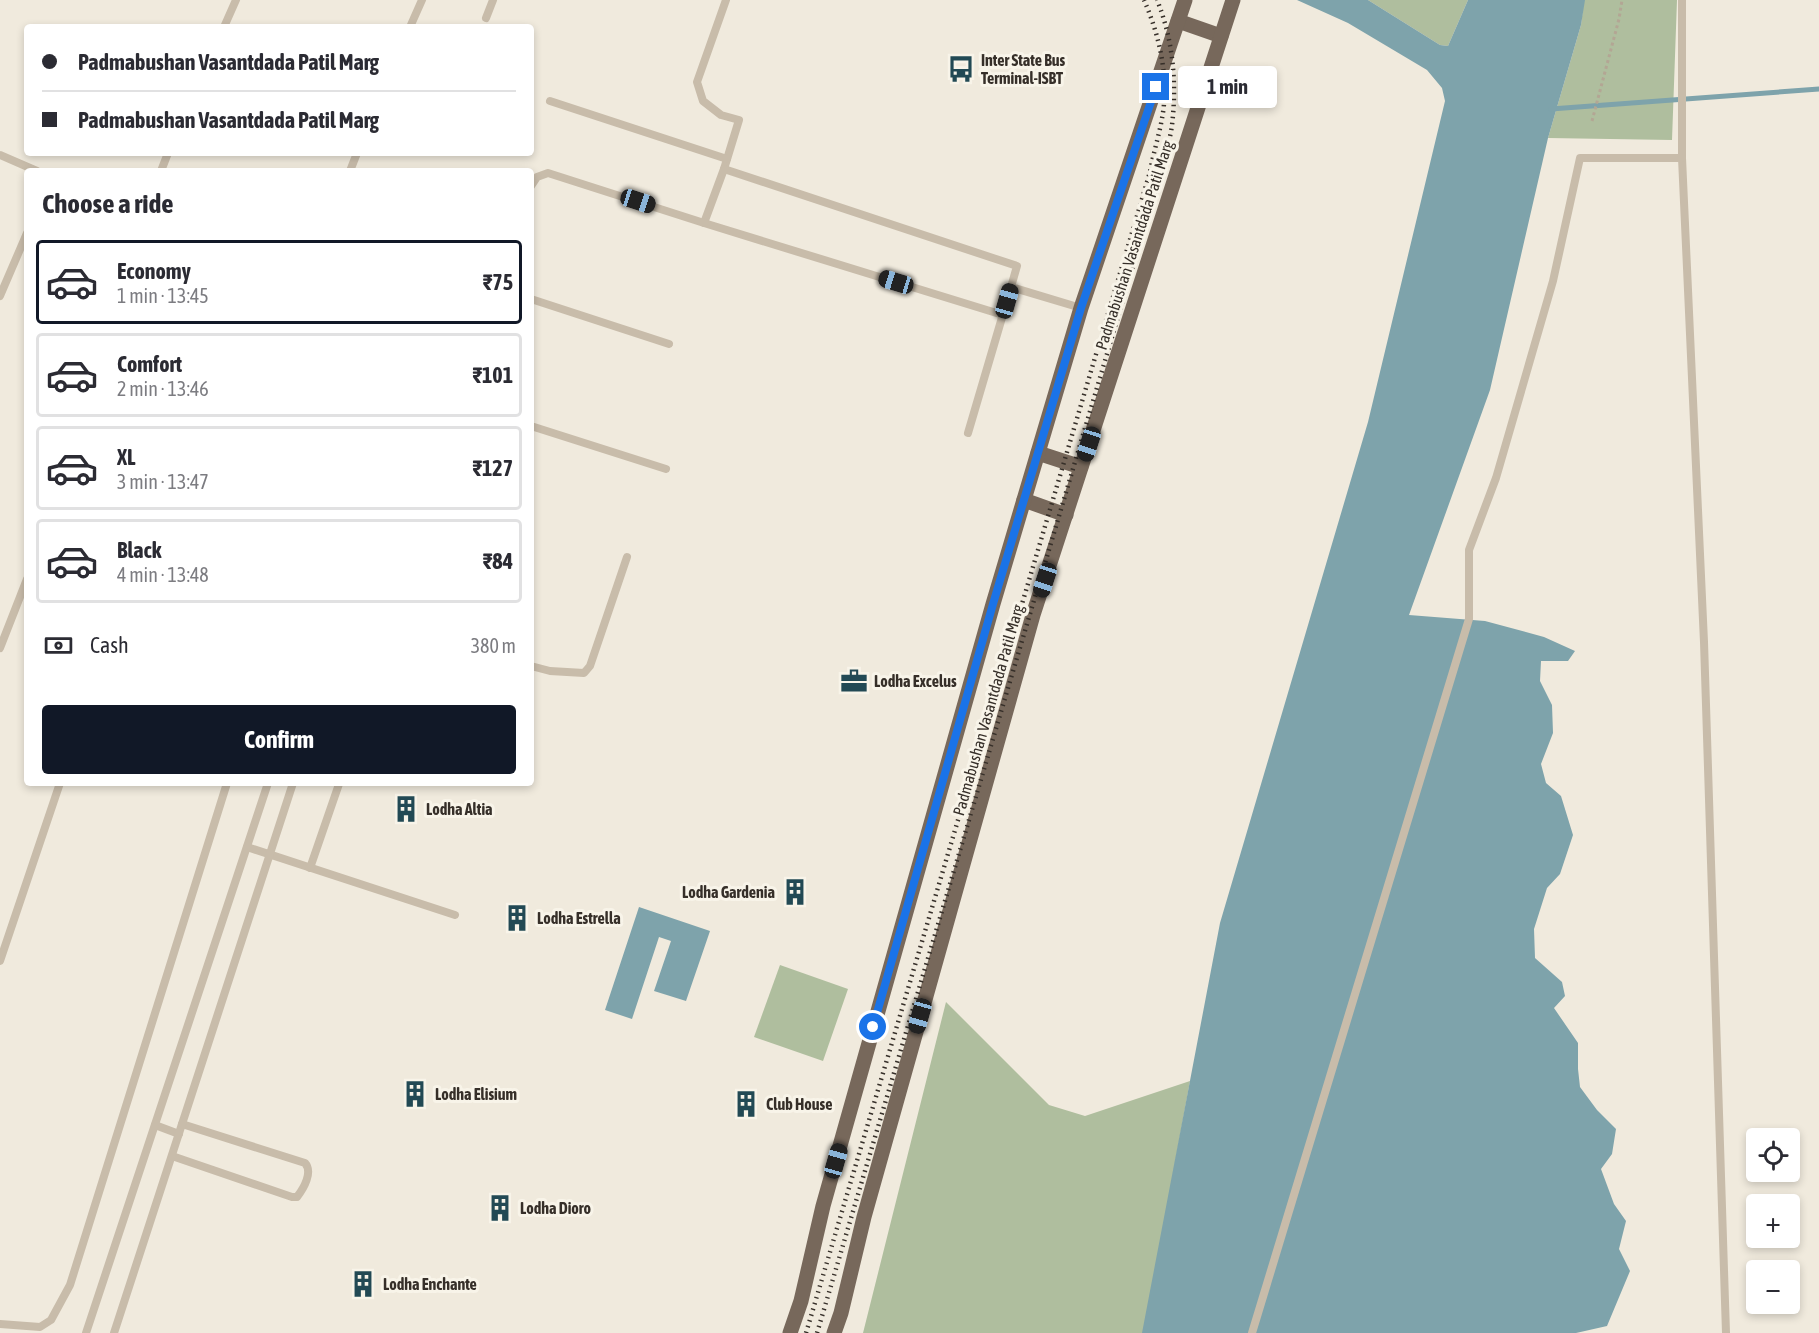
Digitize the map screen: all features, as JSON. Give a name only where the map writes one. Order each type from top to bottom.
[{"type":"main road","name":"Padmabushan Vasantdada Patil Marg","points":[[790,1333],[801,1300],[823,1206],[993,604],[1081,308],[1185,0]]},
{"type":"main road","name":"Padmabushan Vasantdada Patil Marg","points":[[834,1333],[864,1217],[1033,615],[1233,0]]},
{"type":"main road","points":[[1178,21],[1221,36]]},
{"type":"main road","points":[[1038,453],[1081,467]]},
{"type":"main road","points":[[1024,500],[1066,515]]},
{"type":"lane","points":[[225,24],[236,0]]},
{"type":"lane","points":[[411,24],[422,0]]},
{"type":"lane","points":[[486,18],[493,0]]},
{"type":"lane","points":[[704,223],[724,170],[739,120],[721,115],[703,101],[697,82],[726,0]]},
{"type":"lane","points":[[1682,0],[1682,158],[1704,654],[1726,1333]]},
{"type":"lane","points":[[550,101],[727,159]]},
{"type":"lane","points":[[0,155],[30,168]]},
{"type":"lane","points":[[1252,1333],[1469,620],[1469,550],[1496,478],[1553,281],[1580,158],[1682,158]]},
{"type":"lane","points":[[724,170],[1017,266],[968,433]]},
{"type":"lane","points":[[534,182],[537,177],[548,173],[1003,315]]},
{"type":"lane","points":[[0,296],[24,240]]},
{"type":"lane","points":[[1011,287],[1081,308]]},
{"type":"lane","points":[[534,300],[669,344]]},
{"type":"lane","points":[[534,427],[666,468]]},
{"type":"lane","points":[[534,667],[550,671],[584,674],[590,666],[627,557]]},
{"type":"lane","points":[[0,648],[24,587]]},
{"type":"lane","points":[[0,961],[59,786]]},
{"type":"lane","points":[[0,1324],[40,1327],[51,1320],[70,1285],[226,786]]},
{"type":"lane","points":[[86,1333],[267,786]]},
{"type":"lane","points":[[114,1333],[292,786]]},
{"type":"lane","points":[[310,868],[338,786]]},
{"type":"lane","points":[[247,847],[455,915]]},
{"type":"lane","points":[[172,1156],[292,1197],[297,1197],[301,1193],[310,1171],[309,1166],[305,1163],[182,1124]]},
{"type":"lane","points":[[155,1125],[179,1134]]},
{"type":"path","points":[[1592,122],[1622,0]]},
{"type":"green space","points":[[1368,0],[1468,0],[1448,46],[1440,45]]},
{"type":"green space","points":[[1584,0],[1677,0],[1672,140],[1548,138],[1581,25]]},
{"type":"green space","points":[[780,965],[848,989],[823,1061],[754,1037]]},
{"type":"green space","points":[[946,1002],[1049,1105],[1085,1116],[1190,1081],[1144,1333],[863,1333]]},
{"type":"water","points":[[1297,0],[1368,0],[1440,45],[1448,46],[1468,0],[1585,0],[1581,25],[1548,138],[1490,390],[1409,615],[1485,621],[1544,637],[1575,651],[1568,661],[1541,661],[1540,681],[1552,705],[1553,733],[1541,764],[1546,783],[1561,796],[1573,835],[1560,874],[1547,888],[1534,929],[1535,958],[1562,982],[1565,996],[1554,1008],[1578,1043],[1580,1087],[1597,1110],[1616,1129],[1612,1154],[1601,1169],[1614,1204],[1626,1221],[1619,1249],[1630,1271],[1607,1326],[1576,1333],[1142,1333],[1220,923],[1368,422],[1445,101],[1442,88],[1427,70],[1348,23]]},
{"type":"water","points":[[639,907],[710,931],[686,1001],[654,991],[671,941],[659,937],[632,1019],[605,1010]]},
{"type":"waterway","points":[[1551,109],[1819,89]]},
{"type":"railway","points":[[806,1333],[1150,172],[1162,121],[1165,91],[1160,51],[1144,0]]},
{"type":"railway","points":[[817,1333],[1160,175],[1172,125],[1174,77],[1167,30],[1157,0]]},
{"type":"place","name":"Inter State Bus Terminal-ISBT","points":[[961,69]]},
{"type":"place","name":"Lodha Excelus","points":[[854,681]]},
{"type":"place","name":"Lodha Altia","points":[[406,809]]},
{"type":"place","name":"Lodha Gardenia","points":[[795,892]]},
{"type":"place","name":"Lodha Estrella","points":[[517,918]]},
{"type":"place","name":"Lodha Elisium","points":[[415,1094]]},
{"type":"place","name":"Club House","points":[[746,1104]]},
{"type":"place","name":"Lodha Dioro","points":[[500,1208]]},
{"type":"place","name":"Lodha Enchante","points":[[363,1284]]},
{"type":"route","points":[[873,1027],[993,604],[1081,308],[1156,87]]}]
